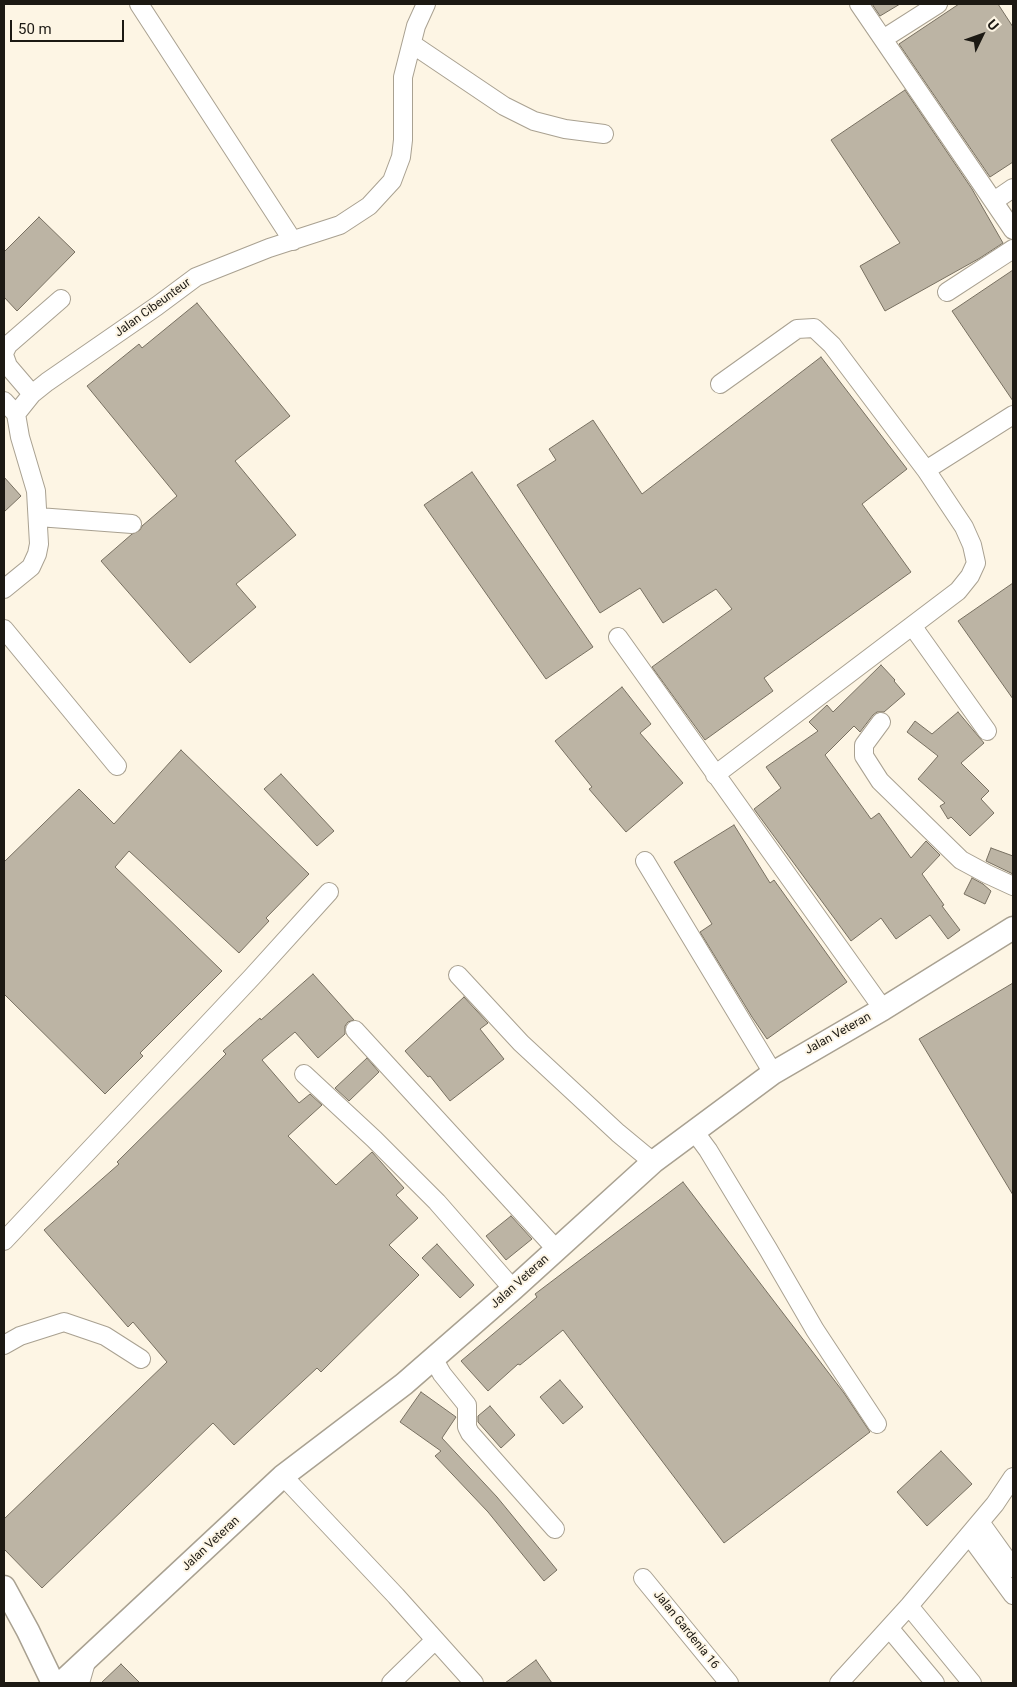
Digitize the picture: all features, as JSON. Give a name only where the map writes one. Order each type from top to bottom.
[{"type":"main road","name":"Jalan Veteran","points":[[61,1683],[86,1662],[283,1476],[404,1384],[513,1289],[653,1162],[773,1073],[883,1009],[1013,928]]},
{"type":"main road","points":[[4,1586],[53,1683]]},
{"type":"street","points":[[139,4],[293,241]]},
{"type":"street","name":"Jalan Cibeunteur","points":[[4,589],[31,566],[38,554],[39,544],[36,491],[10,408],[196,277],[269,248],[340,225],[369,206],[392,181],[401,157],[403,140],[403,77],[416,26],[426,4]]},
{"type":"street","points":[[859,4],[1013,230]]},
{"type":"street","points":[[883,39],[938,4]]},
{"type":"street","points":[[412,44],[504,106],[534,121],[565,130],[604,134]]},
{"type":"street","points":[[994,201],[1013,188]]},
{"type":"street","points":[[947,292],[1013,249]]},
{"type":"street","points":[[32,394],[8,366],[4,354],[8,344],[61,299]]},
{"type":"street","points":[[715,775],[958,591],[970,576],[976,563],[972,545],[964,526],[926,470],[832,345],[814,328],[798,329],[720,384]]},
{"type":"street","points":[[926,470],[1013,415]]},
{"type":"street","points":[[38,517],[132,524]]},
{"type":"street","points":[[912,627],[987,731]]},
{"type":"street","points":[[4,629],[117,766]]},
{"type":"street","points":[[618,637],[883,1009]]},
{"type":"street","points":[[880,722],[864,745],[864,756],[880,781],[961,860],[1013,886]]},
{"type":"street","points":[[645,861],[773,1073]]},
{"type":"street","points":[[4,1241],[252,977],[329,892]]},
{"type":"street","points":[[458,975],[520,1044],[618,1133],[653,1162]]},
{"type":"street","points":[[355,1030],[556,1249]]},
{"type":"street","points":[[304,1074],[374,1139],[437,1202],[513,1289]]},
{"type":"street","points":[[694,1131],[708,1150],[824,1344],[877,1424]]},
{"type":"street","points":[[4,1345],[20,1336],[64,1322],[105,1336],[141,1359]]},
{"type":"street","points":[[433,1358],[442,1374],[467,1405],[467,1426],[470,1433],[555,1529]]},
{"type":"street","points":[[283,1476],[396,1596],[474,1683]]},
{"type":"street","points":[[839,1683],[890,1629],[995,1504],[1013,1477]]},
{"type":"street","points":[[980,1522],[1013,1568]]},
{"type":"street","points":[[969,1535],[1013,1595]]},
{"type":"street","name":"Jalan Gardenia 16","points":[[643,1578],[729,1683]]},
{"type":"street","points":[[909,1606],[972,1683]]},
{"type":"street","points":[[890,1629],[935,1683]]},
{"type":"street","points":[[391,1683],[435,1640]]},
{"type":"street","points":[[80,1683],[86,1662]]},
{"type":"building","points":[[872,4],[900,4],[880,16]]},
{"type":"building","points":[[959,4],[998,4],[1013,27],[1013,162],[990,177],[899,44]]},
{"type":"building","points":[[905,90],[972,189],[1003,243],[980,258],[885,311],[860,266],[900,243],[831,140]]},
{"type":"building","points":[[39,217],[75,252],[17,311],[4,297],[4,252]]},
{"type":"building","points":[[1013,270],[1013,401],[952,311]]},
{"type":"building","points":[[197,303],[290,416],[235,461],[296,535],[236,584],[256,607],[190,663],[101,561],[132,534],[140,530],[142,526],[177,496],[87,386],[139,344],[142,348]]},
{"type":"building","points":[[821,357],[907,469],[862,504],[911,572],[764,678],[773,691],[705,740],[652,667],[732,609],[716,589],[663,623],[640,588],[600,613],[517,485],[556,460],[549,449],[593,420],[642,494]]},
{"type":"building","points":[[472,472],[593,647],[546,679],[424,505]]},
{"type":"building","points":[[4,477],[21,496],[4,512]]},
{"type":"building","points":[[1013,583],[1013,699],[958,621]]},
{"type":"building","points":[[881,665],[905,694],[884,712],[877,712],[873,715],[860,732],[854,726],[825,755],[871,819],[879,813],[911,858],[926,841],[940,855],[922,874],[960,930],[948,939],[930,915],[896,939],[881,918],[851,941],[754,809],[781,788],[766,767],[818,731],[809,722],[827,705],[833,712]]},
{"type":"building","points":[[622,687],[651,724],[640,733],[683,783],[626,832],[589,789],[592,787],[555,741]]},
{"type":"building","points":[[958,712],[984,743],[961,763],[989,791],[981,799],[994,813],[970,836],[951,817],[948,819],[940,806],[945,803],[918,779],[938,756],[907,732],[915,721],[932,734]]},
{"type":"building","points":[[181,750],[309,874],[266,918],[269,921],[239,953],[129,851],[115,867],[222,971],[140,1053],[143,1056],[105,1094],[4,994],[4,862],[79,789],[114,824]]},
{"type":"building","points":[[281,774],[334,831],[317,846],[264,789]]},
{"type":"building","points":[[734,825],[770,883],[774,880],[847,982],[767,1039],[700,932],[712,924],[674,862]]},
{"type":"building","points":[[991,848],[1013,856],[1013,874],[986,861]]},
{"type":"building","points":[[972,878],[991,891],[985,904],[964,894]]},
{"type":"building","points":[[313,974],[354,1020],[348,1022],[345,1026],[345,1034],[318,1058],[295,1032],[262,1060],[299,1103],[310,1094],[322,1105],[288,1136],[336,1185],[372,1152],[404,1188],[396,1195],[418,1218],[389,1245],[419,1275],[321,1372],[317,1368],[234,1445],[213,1423],[42,1588],[4,1549],[4,1519],[167,1362],[133,1322],[128,1327],[44,1230],[119,1164],[117,1162],[226,1054],[223,1051]]},
{"type":"building","points":[[1013,983],[1013,1195],[919,1039]]},
{"type":"building","points":[[464,997],[488,1023],[480,1029],[504,1059],[450,1101],[430,1076],[428,1077],[405,1051]]},
{"type":"building","points":[[367,1058],[379,1072],[349,1101],[335,1088]]},
{"type":"building","points":[[683,1182],[844,1393],[870,1432],[724,1543],[563,1330],[520,1365],[518,1364],[488,1391],[461,1361],[537,1297],[535,1294]]},
{"type":"building","points":[[511,1216],[532,1239],[506,1260],[486,1236]]},
{"type":"building","points":[[437,1244],[474,1285],[460,1298],[422,1258]]},
{"type":"building","points":[[560,1380],[583,1407],[563,1424],[540,1397]]},
{"type":"building","points":[[421,1392],[456,1417],[442,1438],[497,1497],[557,1570],[544,1581],[488,1512],[435,1456],[441,1451],[400,1422]]},
{"type":"building","points":[[490,1406],[515,1435],[501,1448],[478,1422],[478,1416]]},
{"type":"building","points":[[941,1451],[972,1484],[927,1526],[897,1492]]},
{"type":"building","points":[[536,1660],[552,1683],[505,1683],[524,1669]]},
{"type":"building","points":[[121,1664],[140,1683],[101,1683]]}]
